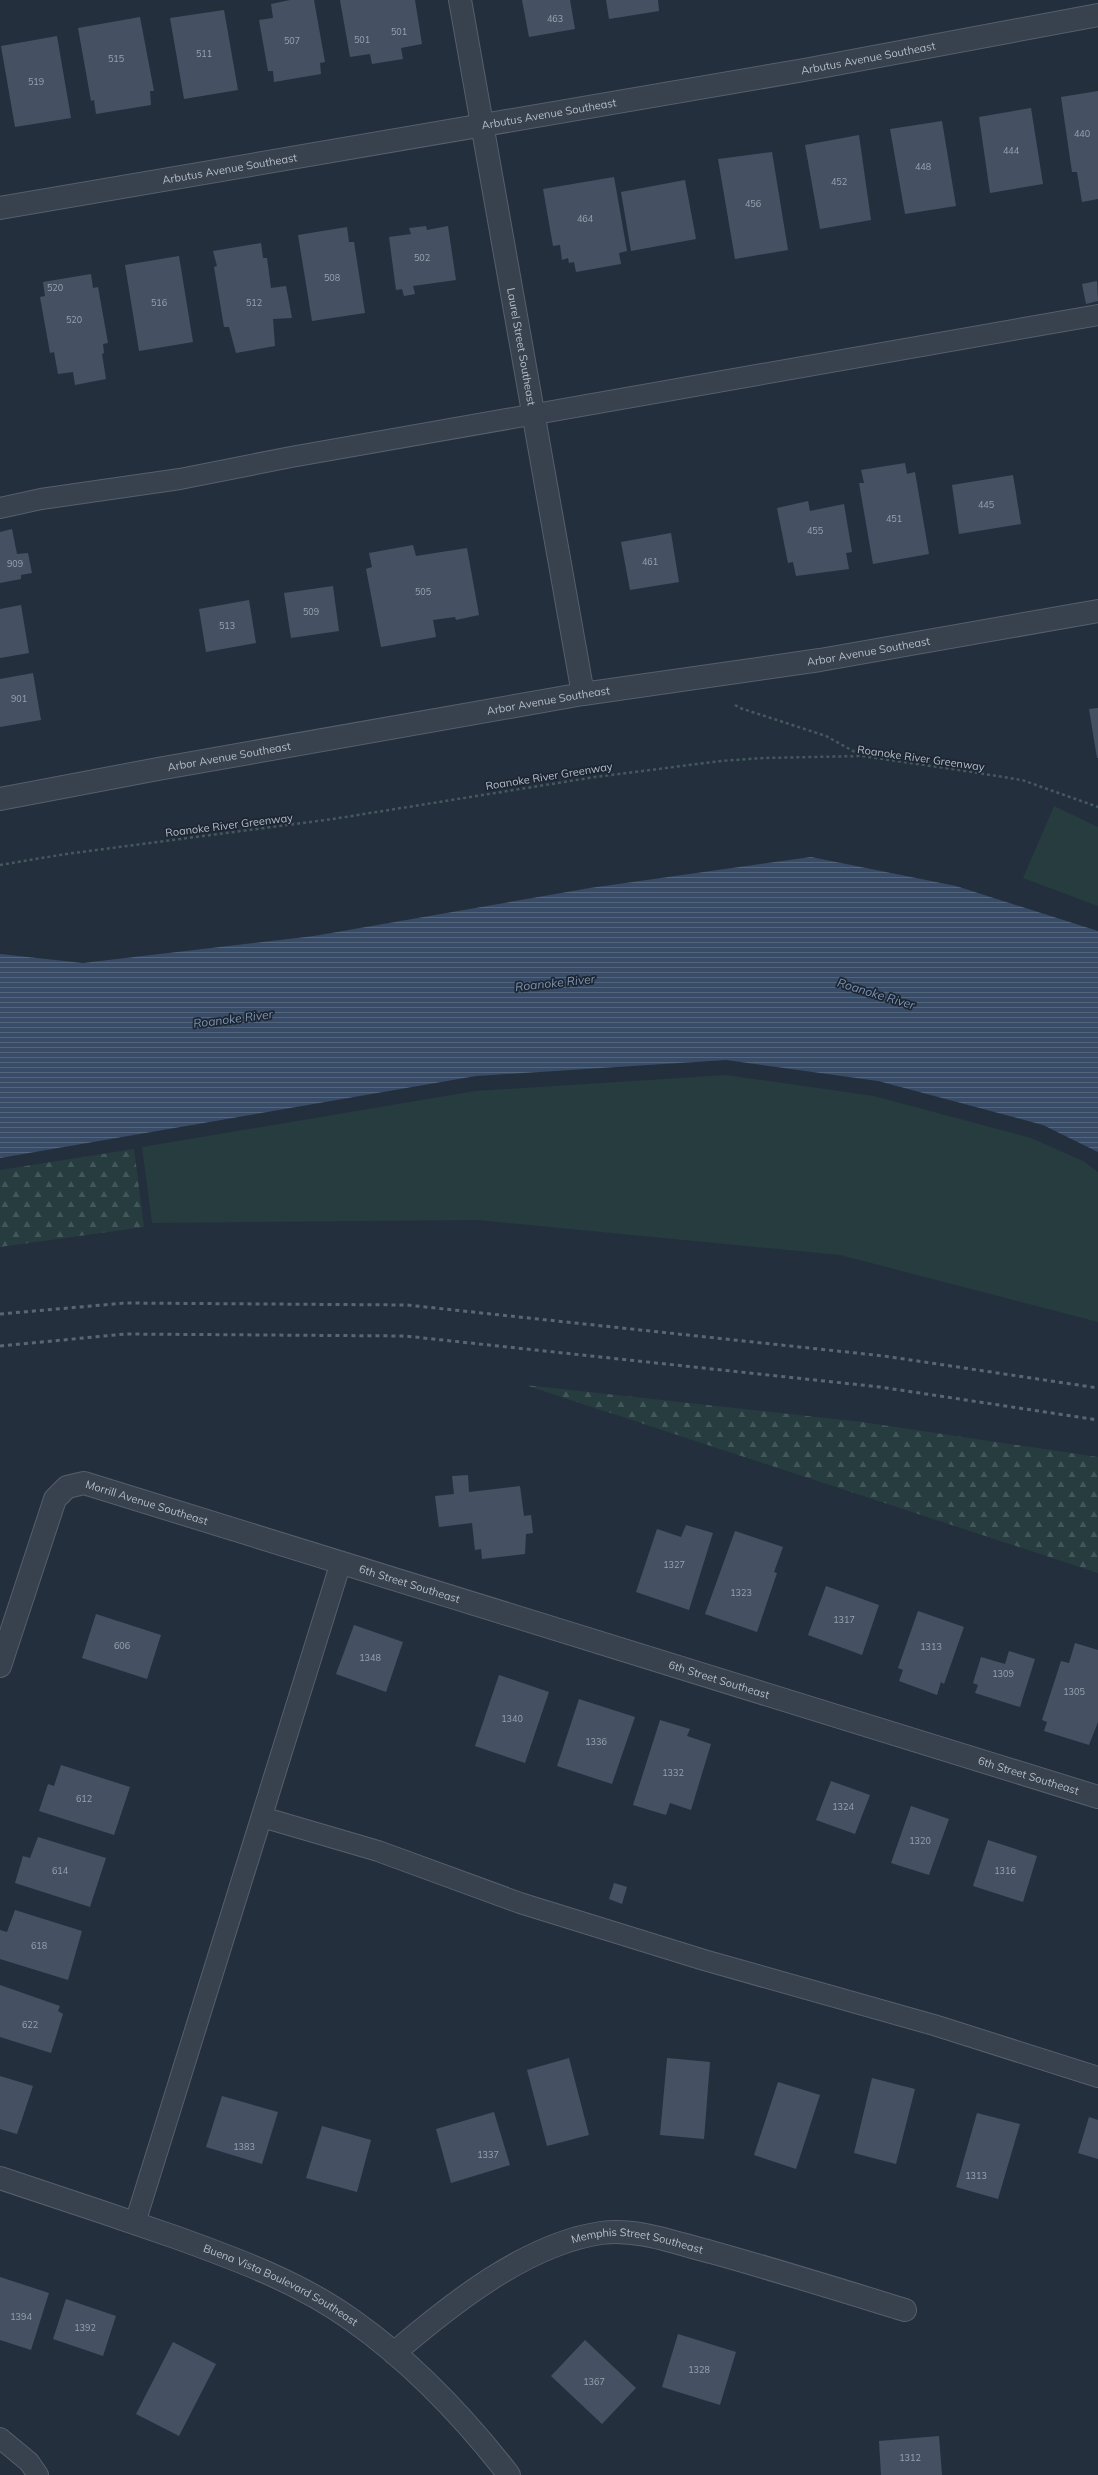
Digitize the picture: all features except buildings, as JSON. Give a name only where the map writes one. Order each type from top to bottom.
[{"type":"street","name":"Laurel Street Southeast","points":[[460,0],[583,694]]},
{"type":"street","name":"Arbutus Avenue Southeast","points":[[0,208],[482,123],[804,70],[1098,15]]},
{"type":"street","name":"Arbor Avenue Southeast","points":[[0,800],[158,769],[583,694],[820,660],[1098,611]]},
{"type":"street","name":"Morrill Avenue Southeast","points":[[0,1666],[55,1499],[67,1487],[84,1483],[341,1562]]},
{"type":"street","name":"6th Street Southeast","points":[[341,1562],[1098,1797]]},
{"type":"street","name":"Buena Vista Boulevard Southeast","points":[[0,2178],[135,2223],[245,2262],[292,2285],[352,2320],[394,2353],[426,2381],[483,2441],[509,2475]]},
{"type":"street","name":"Memphis Street Southeast","points":[[394,2353],[444,2310],[504,2271],[563,2243],[602,2233],[642,2234],[779,2271],[905,2310]]},
{"type":"lane","points":[[0,508],[41,499],[180,479],[291,457],[534,416],[1098,315]]},
{"type":"lane","points":[[135,2223],[341,1562]]},
{"type":"lane","points":[[262,1817],[378,1851],[520,1903],[704,1960],[934,2024],[1098,2077]]},
{"type":"lane","points":[[0,2438],[28,2462],[38,2475]]},
{"type":"path","points":[[698,677],[740,708],[826,736],[862,756]]},
{"type":"path","name":"Roanoke River Greenway","points":[[0,865],[66,854],[333,819],[595,777],[721,760],[862,756],[1022,780],[1098,807]]},
{"type":"green space","points":[[1054,806],[1098,827],[1098,906],[1023,878]]},
{"type":"green space","points":[[726,1075],[874,1096],[1031,1138],[1083,1161],[1098,1172],[1098,1322],[840,1255],[477,1220],[152,1223],[142,1147],[475,1091]]},
{"type":"green space","points":[[134,1149],[144,1227],[0,1247],[0,1170]]},
{"type":"green space","points":[[525,1385],[862,1422],[1098,1457],[1098,1573]]},
{"type":"water","name":"Roanoke River","points":[[811,857],[956,886],[1098,931],[1098,1152],[1043,1125],[878,1081],[726,1060],[476,1076],[0,1158],[0,954],[83,963],[314,936],[590,888]]},
{"type":"railway","points":[[0,1314],[125,1303],[407,1305],[884,1356],[1098,1388]]},
{"type":"railway","points":[[0,1346],[125,1334],[405,1336],[880,1387],[1098,1420]]}]
